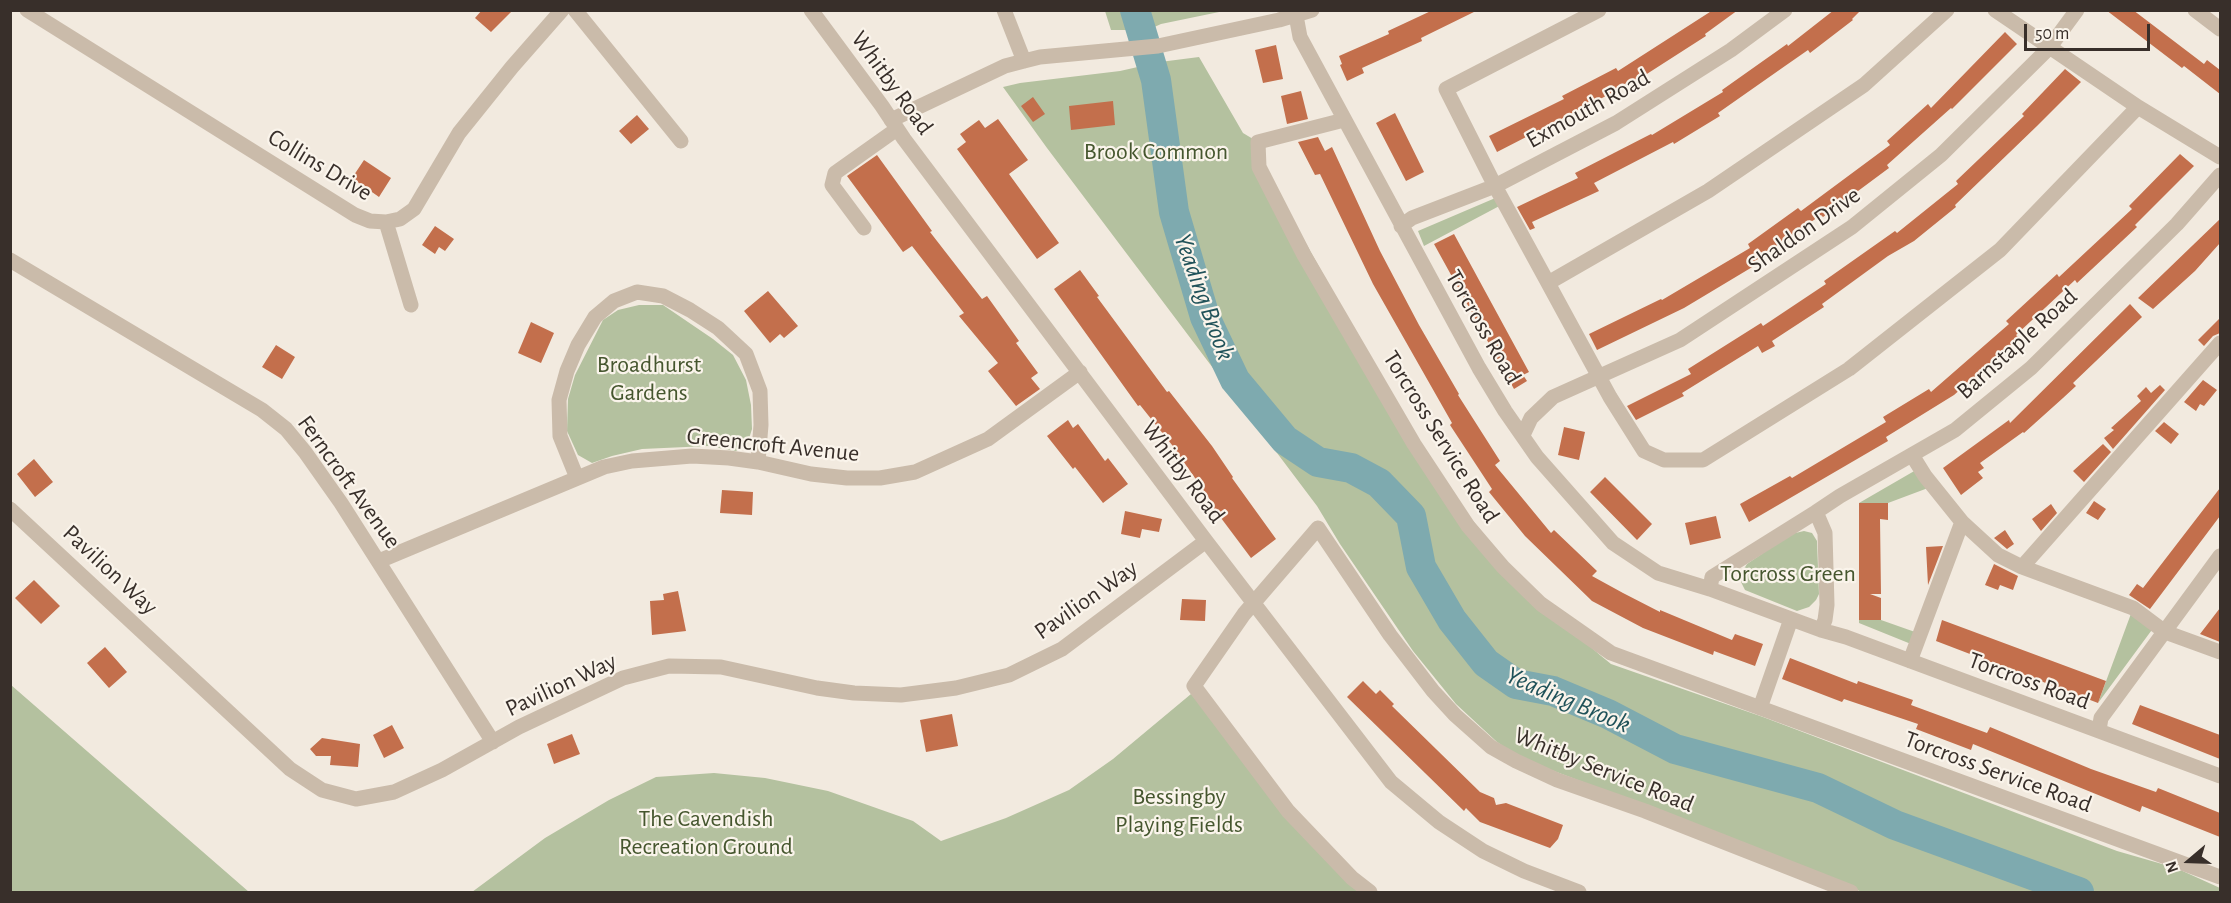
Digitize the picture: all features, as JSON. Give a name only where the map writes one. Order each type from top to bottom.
[{"type":"street","name":"Collins Drive","points":[[34,12],[355,215],[370,221],[386,222],[400,219],[414,209],[459,133],[562,10]]},
{"type":"street","points":[[575,10],[681,141]]},
{"type":"street","name":"Whitby Road","points":[[811,10],[1206,541],[1391,782],[1439,822],[1484,851],[1524,871],[1579,892]]},
{"type":"street","points":[[1004,10],[1024,61]]},
{"type":"street","points":[[864,228],[832,184],[835,173],[894,124],[1005,66],[1040,57],[1158,46],[1312,10]]},
{"type":"street","points":[[1599,10],[1446,89],[1495,186],[1599,376],[1644,451],[1664,459],[1702,460],[1848,369],[2000,250],[2138,107]]},
{"type":"street","name":"Exmouth Road","points":[[1401,226],[1412,218],[1495,186],[1616,123],[1731,50],[1785,10]]},
{"type":"street","points":[[1548,283],[1708,191],[1864,85],[1947,10]]},
{"type":"street","points":[[1995,10],[2138,107],[2220,157]]},
{"type":"street","name":"Shaldon Drive","points":[[1523,435],[1531,418],[1553,397],[1680,339],[1852,227],[1941,155],[2049,48],[2077,10]]},
{"type":"street","points":[[2195,10],[2220,29]]},
{"type":"street","name":"Torcross Road","points":[[1295,13],[1300,37],[1479,368],[1537,457],[1613,543],[1658,573],[1846,637],[2220,776]]},
{"type":"street","name":"Torcross Service Road","points":[[1344,120],[1258,142],[1259,167],[1304,255],[1414,444],[1466,522],[1503,567],[1541,603],[1611,653],[2220,877]]},
{"type":"street","name":"Barnstaple Road","points":[[1816,512],[1955,430],[2031,368],[2176,224],[2220,175]]},
{"type":"street","points":[[386,222],[411,305]]},
{"type":"street","name":"Ferncroft Avenue","points":[[10,260],[262,410],[286,429],[311,460],[379,561],[493,742]]},
{"type":"street","points":[[577,478],[560,436],[559,400],[567,371],[578,345],[596,317],[614,301],[637,292],[663,296],[690,310],[718,328],[746,354],[760,391],[758,462]]},
{"type":"street","points":[[2022,567],[2220,343]]},
{"type":"street","name":"Greencroft Avenue","points":[[379,561],[604,467],[632,461],[692,456],[758,462],[811,474],[847,478],[880,478],[915,472],[988,439],[1080,372]]},
{"type":"street","points":[[1912,455],[1925,476],[1962,522],[1998,555],[2022,567],[2133,608],[2165,632],[2220,652]]},
{"type":"street","name":"Pavilion Way","points":[[10,509],[290,769],[322,790],[356,799],[394,792],[442,770],[519,727],[623,678],[669,666],[721,667],[817,688],[854,693],[901,695],[956,688],[1009,675],[1062,649],[1206,541]]},
{"type":"street","points":[[1710,589],[1712,577],[1816,512],[1825,533],[1827,605],[1821,630]]},
{"type":"street","points":[[1910,661],[1962,522]]},
{"type":"street","name":"Whitby Service Road","points":[[1254,604],[1318,528],[1390,635],[1433,691],[1455,715],[1491,747],[1557,780],[1645,811],[1851,892]]},
{"type":"street","points":[[2099,730],[2101,718],[2220,556]]},
{"type":"street","points":[[1254,604],[1194,686],[1288,811],[1352,878],[1370,892]]},
{"type":"street","points":[[1760,708],[1791,619]]},
{"type":"green space","points":[[1105,10],[1224,11],[1161,24],[1150,29],[1111,30]]},
{"type":"green space","name":"Brook Common","points":[[1199,57],[1243,133],[1258,142],[1258,157],[1433,472],[1541,604],[1611,664],[1763,717],[2117,851],[2176,868],[2220,888],[2220,892],[1862,892],[1734,839],[1522,759],[1497,742],[1456,704],[1413,651],[1317,506],[1003,87],[1120,71],[1160,62]]},
{"type":"green space","points":[[1500,196],[1505,203],[1424,246],[1418,231]]},
{"type":"green space","name":"Broadhurst Gardens","points":[[639,305],[663,305],[733,355],[746,380],[751,405],[752,429],[747,445],[736,451],[708,446],[642,449],[592,463],[578,455],[567,431],[568,399],[575,375],[603,320],[618,310]]},
{"type":"green space","points":[[1916,470],[1928,488],[1888,503],[1859,503]]},
{"type":"green space","name":"Torcross Green","points":[[1804,531],[1812,533],[1817,541],[1819,594],[1809,607],[1797,611],[1745,590],[1741,582],[1742,572],[1747,564],[1791,534]]},
{"type":"green space","points":[[2132,611],[2154,627],[2098,703]]},
{"type":"green space","points":[[1859,620],[1881,620],[1915,632],[1911,644],[1859,623]]},
{"type":"green space","points":[[11,685],[249,892],[11,892]]},
{"type":"green space","points":[[1191,694],[1363,892],[472,892],[545,838],[609,800],[656,777],[714,773],[765,778],[828,791],[913,821],[941,841],[1006,818],[1069,790],[1113,759]]},
{"type":"building","points":[[482,10],[513,10],[491,32],[475,18]]},
{"type":"building","points":[[1433,10],[1478,10],[1421,38],[1422,41],[1362,68],[1364,73],[1347,81],[1339,56],[1389,34],[1388,31]]},
{"type":"building","points":[[1713,10],[1738,10],[1705,34],[1706,36],[1639,79],[1497,152],[1489,136],[1564,99],[1562,96],[1616,68],[1618,71]]},
{"type":"building","points":[[1834,10],[1861,10],[1853,20],[1810,53],[1808,50],[1785,66],[1718,113],[1720,116],[1674,144],[1673,142],[1594,183],[1599,191],[1532,222],[1535,228],[1530,230],[1517,207],[1578,178],[1575,173],[1652,135],[1723,92],[1722,90],[1787,44],[1788,46]]},
{"type":"building","points":[[2106,10],[2133,10],[2204,64],[2207,60],[2220,70],[2220,94],[2184,66],[2182,68]]},
{"type":"building","points":[[2005,32],[2017,44],[1952,109],[1887,165],[1889,168],[1823,217],[1821,215],[1752,263],[1754,266],[1684,308],[1597,350],[1589,334],[1662,300],[1750,248],[1748,244],[1798,208],[1801,211],[1890,145],[1887,141],[1928,104],[1931,108]]},
{"type":"building","points":[[1276,45],[1283,79],[1263,83],[1255,50]]},
{"type":"building","points":[[2065,69],[2081,82],[1955,205],[1956,207],[1914,241],[1888,256],[1822,304],[1824,307],[1772,341],[1775,346],[1762,353],[1758,346],[1682,393],[1684,396],[1636,420],[1627,406],[1691,374],[1688,369],[1761,323],[1763,326],[1826,284],[1824,281],[1895,231],[1897,233],[1958,184],[1956,181],[2024,116],[2022,114]]},
{"type":"building","points":[[1301,91],[1308,119],[1287,124],[1281,96]]},
{"type":"building","points":[[1033,97],[1045,114],[1033,122],[1021,106]]},
{"type":"building","points":[[1113,101],[1115,125],[1071,130],[1069,106]]},
{"type":"building","points":[[1395,113],[1424,172],[1406,181],[1376,123]]},
{"type":"building","points":[[637,115],[649,129],[631,144],[619,131]]},
{"type":"building","points":[[998,119],[1028,160],[1009,174],[1059,243],[1037,259],[957,149],[966,142],[960,134],[979,120],[985,128]]},
{"type":"building","points":[[1318,137],[1325,151],[1332,147],[1380,251],[1419,325],[1458,395],[1500,461],[1495,465],[1551,533],[1554,530],[1597,571],[1592,576],[1623,593],[1660,612],[1660,610],[1732,640],[1735,634],[1763,644],[1755,666],[1714,651],[1713,655],[1643,628],[1592,601],[1525,536],[1489,492],[1492,489],[1450,425],[1452,423],[1373,284],[1320,174],[1315,175],[1298,142]]},
{"type":"building","points":[[2180,154],[2194,166],[2135,225],[2137,227],[2077,283],[2075,280],[2016,335],[2019,338],[1954,395],[1886,437],[1888,441],[1749,522],[1740,504],[1790,476],[1792,478],[1886,422],[1883,417],[1929,389],[1931,392],[2009,324],[2006,321],[2057,274],[2059,277],[2132,209],[2129,206]]},
{"type":"building","points":[[877,155],[932,231],[930,232],[982,299],[987,296],[1019,341],[1016,343],[1038,373],[1031,378],[1040,389],[1016,406],[988,371],[998,363],[959,316],[964,313],[912,246],[903,252],[847,176]]},
{"type":"building","points":[[364,160],[391,178],[379,197],[352,178]]},
{"type":"building","points":[[2220,219],[2220,243],[2195,271],[2153,309],[2138,298]]},
{"type":"building","points":[[435,226],[454,239],[445,251],[439,247],[435,254],[422,245]]},
{"type":"building","points":[[1454,234],[1529,372],[1523,375],[1527,381],[1514,389],[1434,244]]},
{"type":"building","points":[[1080,270],[1099,296],[1097,297],[1167,392],[1169,391],[1212,446],[1276,539],[1251,558],[1209,502],[1211,501],[1172,445],[1140,405],[1138,406],[1054,289]]},
{"type":"building","points":[[768,291],[798,326],[784,338],[780,334],[770,343],[744,311]]},
{"type":"building","points":[[2130,304],[2142,317],[2073,383],[2076,386],[2063,398],[2024,433],[1980,463],[1984,468],[1978,472],[1983,478],[1961,495],[1943,468],[2009,420],[2010,423]]},
{"type":"building","points":[[2220,318],[2220,333],[2213,336],[2204,346],[2198,340]]},
{"type":"building","points":[[531,322],[554,333],[541,363],[518,353]]},
{"type":"building","points":[[276,345],[295,357],[282,379],[262,367]]},
{"type":"building","points":[[2203,380],[2217,390],[2204,406],[2200,404],[2196,411],[2184,402]]},
{"type":"building","points":[[2160,385],[2165,390],[2113,449],[2104,438],[2114,430],[2111,428],[2141,401],[2137,396],[2146,387],[2151,393]]},
{"type":"building","points":[[1068,420],[1073,428],[1078,424],[1105,461],[1108,458],[1128,484],[1103,503],[1047,436]]},
{"type":"building","points":[[2164,422],[2179,434],[2171,444],[2155,431]]},
{"type":"building","points":[[1564,427],[1585,432],[1579,460],[1558,455]]},
{"type":"building","points":[[2103,444],[2111,452],[2084,482],[2073,471]]},
{"type":"building","points":[[34,459],[53,482],[35,497],[17,474]]},
{"type":"building","points":[[1605,477],[1652,524],[1637,540],[1590,492]]},
{"type":"building","points":[[2220,488],[2220,516],[2150,609],[2129,595],[2137,584],[2143,588]]},
{"type":"building","points":[[722,490],[753,492],[752,515],[720,513]]},
{"type":"building","points":[[2094,501],[2106,509],[2098,520],[2086,513]]},
{"type":"building","points":[[1859,503],[1888,503],[1888,520],[1880,519],[1881,594],[1870,594],[1881,598],[1881,620],[1859,620]]},
{"type":"building","points":[[2051,504],[2057,513],[2041,531],[2032,519]]},
{"type":"building","points":[[1125,511],[1162,519],[1159,532],[1142,529],[1140,538],[1121,534]]},
{"type":"building","points":[[1716,516],[1721,538],[1690,545],[1685,523]]},
{"type":"building","points":[[2005,530],[2014,544],[2007,549],[1994,538]]},
{"type":"building","points":[[1943,546],[1928,585],[1926,547]]},
{"type":"building","points":[[1994,564],[2018,576],[2013,590],[2000,585],[1998,590],[1985,585]]},
{"type":"building","points":[[34,580],[60,606],[41,624],[15,598]]},
{"type":"building","points":[[678,591],[686,631],[652,635],[650,601],[664,600],[663,594]]},
{"type":"building","points":[[1182,599],[1206,600],[1205,621],[1180,620]]},
{"type":"building","points":[[2220,608],[2220,642],[2200,634]]},
{"type":"building","points":[[1942,620],[2106,681],[2098,703],[1936,641]]},
{"type":"building","points":[[105,647],[127,672],[109,688],[87,663]]},
{"type":"building","points":[[1790,658],[1857,684],[1858,681],[1913,700],[1911,705],[1987,733],[1990,727],[2091,769],[2156,792],[2158,788],[2220,813],[2220,837],[2142,806],[2140,812],[1973,744],[1971,750],[1916,729],[1918,724],[1844,699],[1842,702],[1782,679]]},
{"type":"building","points":[[1363,681],[1376,694],[1380,690],[1394,704],[1392,706],[1480,792],[1494,798],[1496,805],[1506,803],[1563,825],[1558,839],[1550,848],[1480,822],[1466,808],[1464,811],[1347,697]]},
{"type":"building","points":[[2140,705],[2220,735],[2220,759],[2132,724]]},
{"type":"building","points":[[952,714],[958,746],[926,752],[920,720]]},
{"type":"building","points":[[392,725],[404,748],[384,758],[373,735]]},
{"type":"building","points":[[572,734],[580,754],[554,764],[547,744]]},
{"type":"building","points":[[322,738],[360,744],[358,767],[330,765],[331,756],[316,756],[310,749]]},
{"type":"waterway","name":"Yeading Brook","points":[[1135,10],[1156,80],[1174,212],[1205,317],[1235,380],[1285,440],[1318,462],[1351,468],[1379,483],[1411,516],[1421,567],[1452,620],[1486,663],[1516,684],[1553,691],[1608,714],[1675,749],[1818,788],[1895,825],[2079,892]]},
{"type":"park label","name":"Bessingby Playing Fields","points":[[1179,811]]},
{"type":"park label","name":"The Cavendish Recreation Ground","points":[[706,833]]}]
